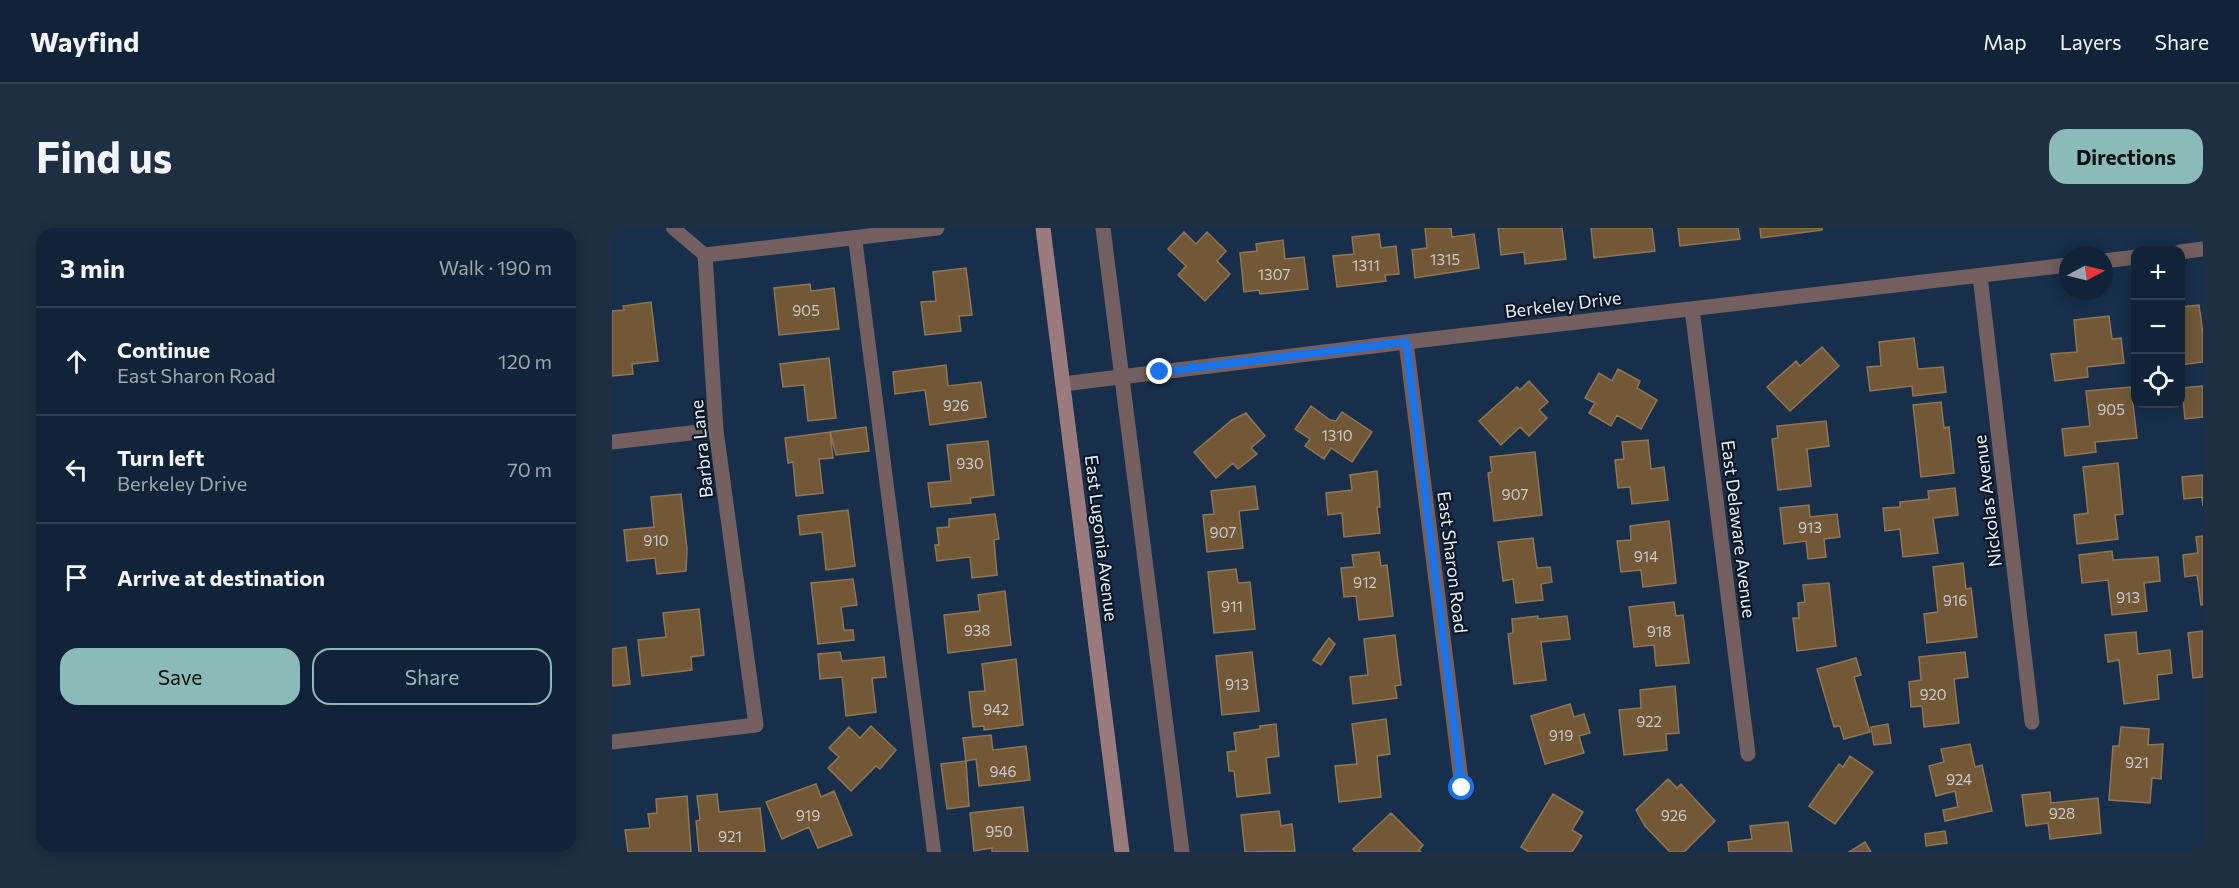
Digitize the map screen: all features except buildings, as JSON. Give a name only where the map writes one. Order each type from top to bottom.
[{"type":"main road","name":"East Lugonia Avenue","points":[[1043,228],[1122,852]]},
{"type":"street","points":[[705,255],[937,228]]},
{"type":"street","points":[[1103,228],[1182,852]]},
{"type":"street","points":[[2185,251],[2203,249]]},
{"type":"street","name":"Barbra Lane","points":[[612,742],[756,725],[716,429],[705,255]]},
{"type":"street","points":[[2113,260],[2131,258]]},
{"type":"street","name":"Berkeley Drive","points":[[1063,384],[2059,266]]},
{"type":"street","name":"Nickolas Avenue","points":[[1980,276],[2032,722]]},
{"type":"street","name":"East Delaware Avenue","points":[[1692,309],[1748,754]]},
{"type":"street","name":"East Sharon Road","points":[[1406,342],[1462,788]]},
{"type":"street","points":[[612,442],[716,429]]},
{"type":"lane","points":[[673,228],[705,255]]},
{"type":"lane","points":[[855,238],[934,852]]},
{"type":"route","points":[[1160,372],[1406,342],[1462,788]]}]
